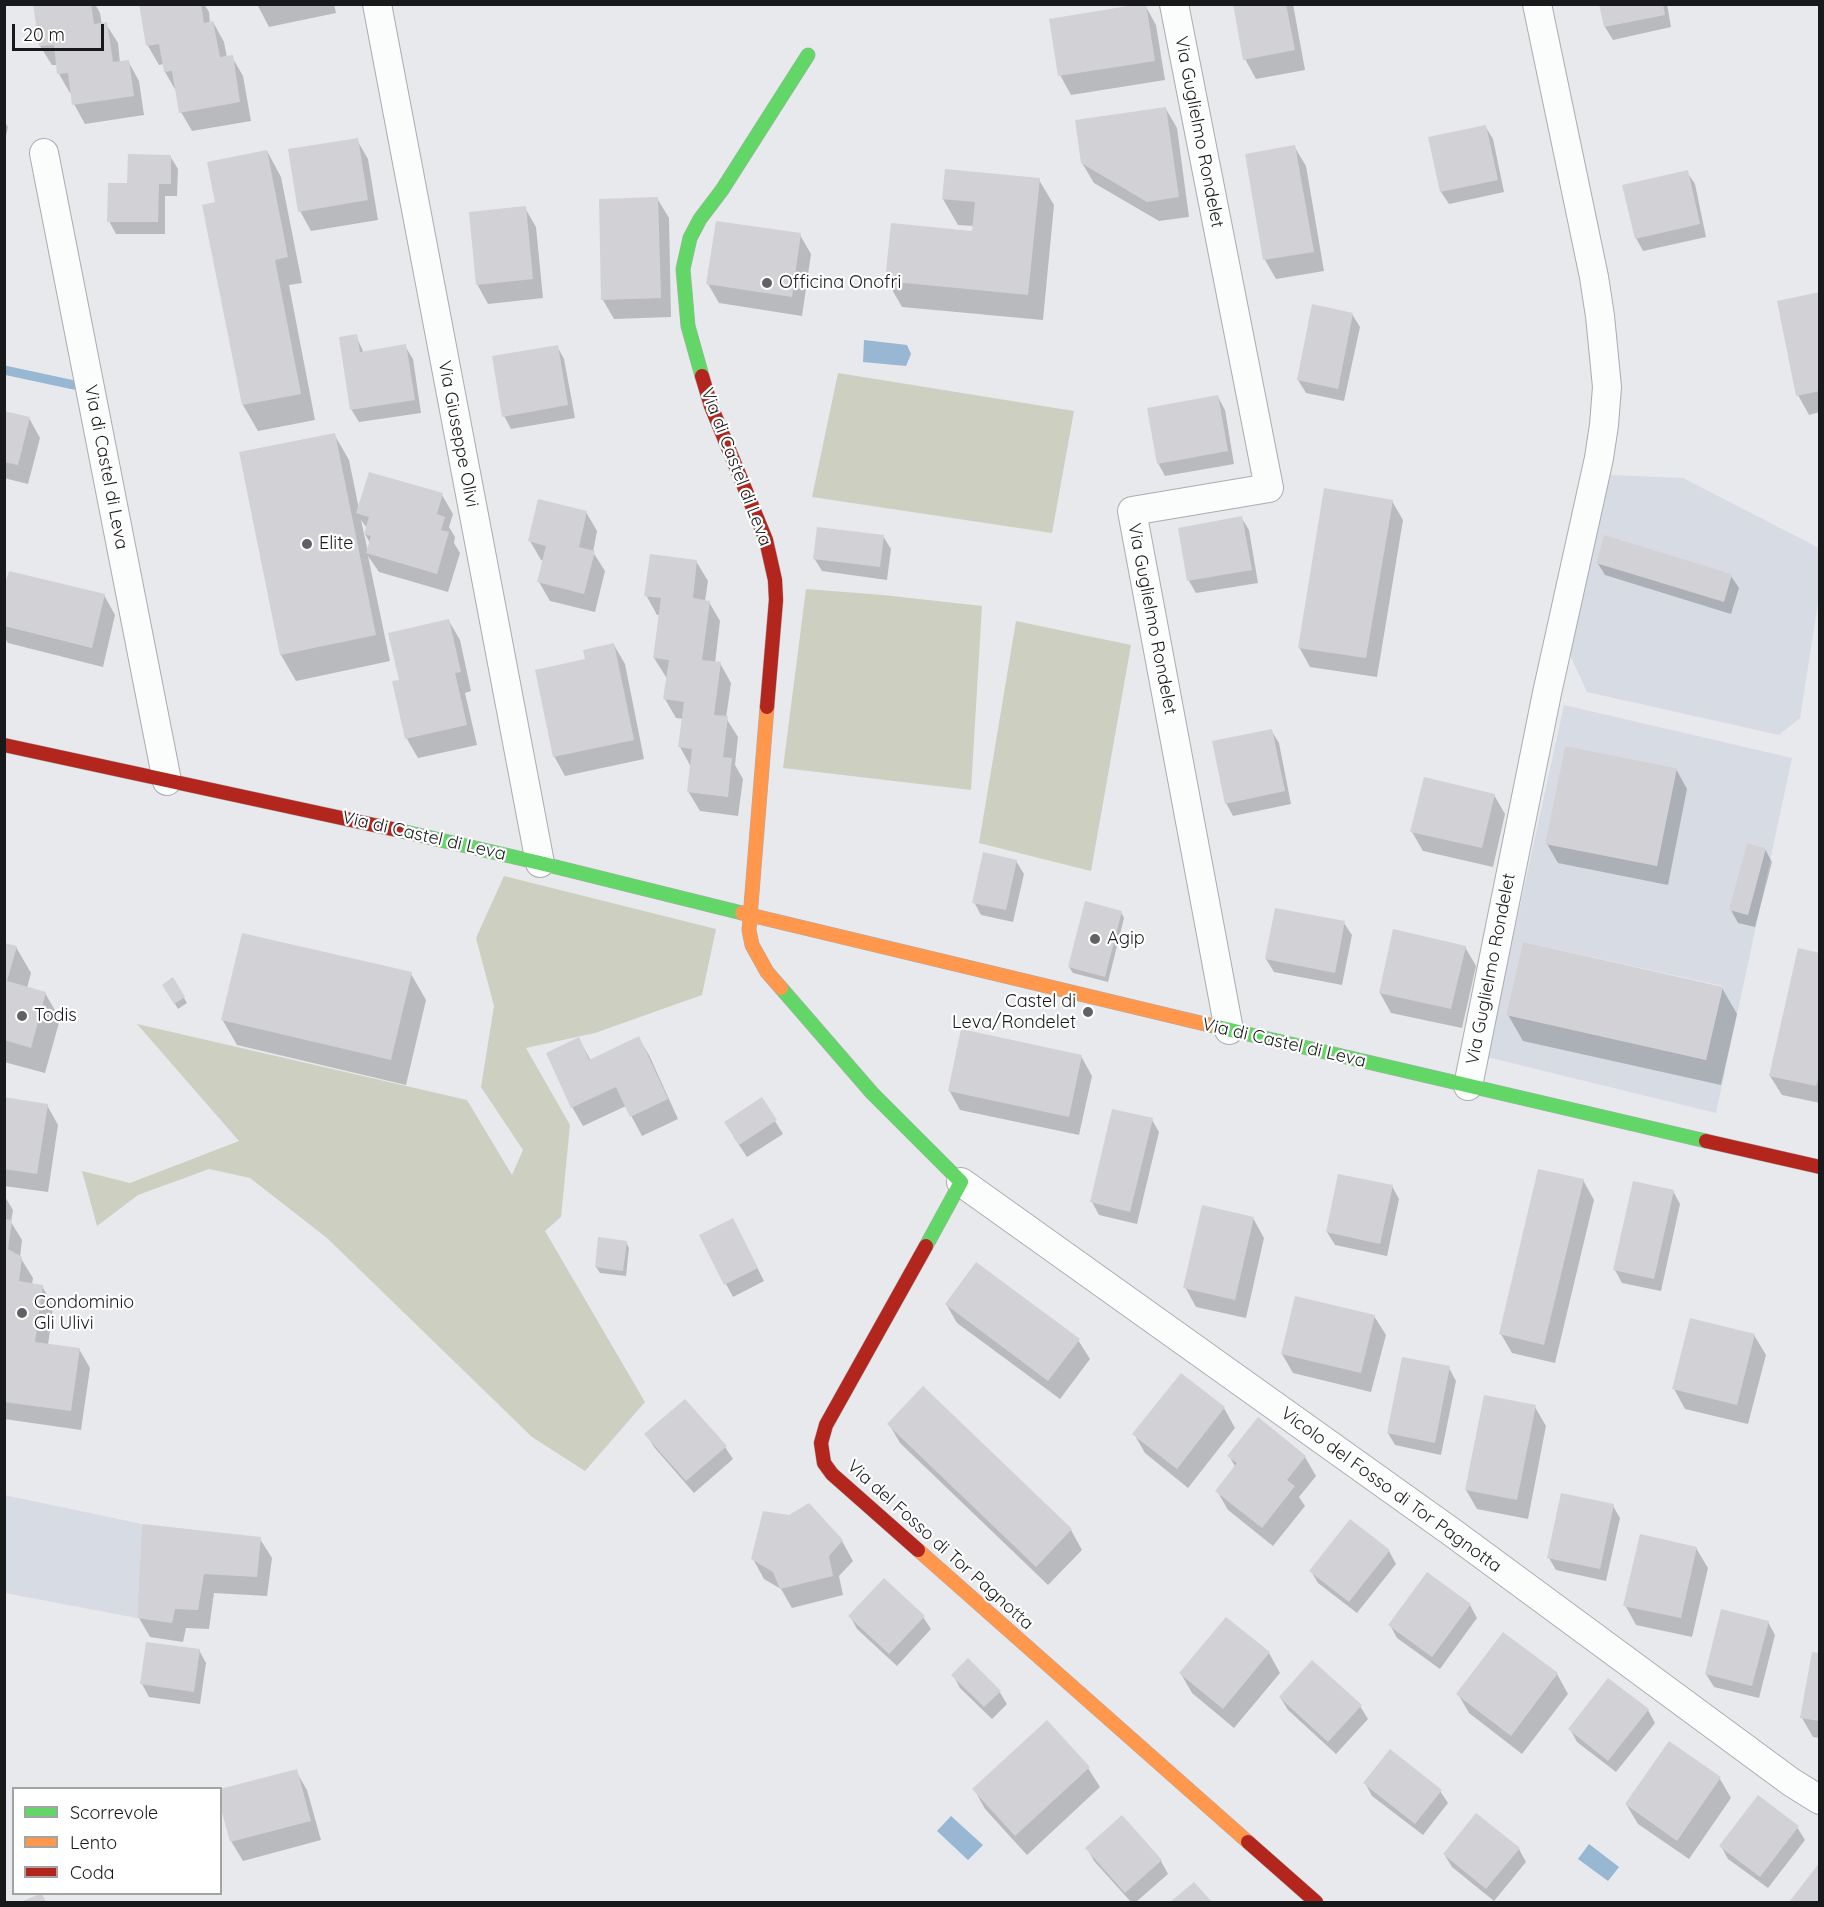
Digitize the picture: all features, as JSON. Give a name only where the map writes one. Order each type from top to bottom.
[{"type":"street","name":"Via Giuseppe Olivi","points":[[376,4],[540,863]]},
{"type":"street","name":"Via Guglielmo Rondelet","points":[[1174,4],[1269,488],[1132,511],[1229,1030]]},
{"type":"street","name":"Via Guglielmo Rondelet","points":[[1468,1086],[1604,425],[1606,387],[1599,306],[1537,4]]},
{"type":"street","name":"Via di Castel di Leva","points":[[749,915],[776,600],[775,580],[766,540],[711,406],[696,362],[688,326],[683,269],[686,250],[700,219],[722,190],[808,55]]},
{"type":"street","name":"Via di Castel di Leva","points":[[44,153],[167,781]]},
{"type":"street","name":"Via di Castel di Leva","points":[[4,746],[282,804],[540,863],[1229,1030],[1820,1167]]},
{"type":"street","points":[[749,915],[752,945],[767,972],[872,1093],[961,1182]]},
{"type":"street","name":"Vicolo del Fosso di Tor Pagnotta","points":[[961,1182],[1454,1533],[1791,1782],[1820,1800]]},
{"type":"street","name":"Via del Fosso di Tor Pagnotta","points":[[961,1182],[826,1425],[821,1443],[824,1463],[841,1482],[1316,1902]]},
{"type":"shaded area","points":[[1608,475],[1683,478],[1819,548],[1819,597],[1800,718],[1779,735],[1587,692],[1570,655]],"holes":[[[1604,536],[1732,574],[1724,601],[1596,563]]]},
{"type":"shaded area","points":[[1564,705],[1792,758],[1716,1113],[1487,1057]],"holes":[[[1565,746],[1677,768],[1657,866],[1545,844]],[[1747,843],[1766,848],[1748,915],[1730,910]],[[1523,942],[1723,986],[1706,1060],[1506,1015]]]},
{"type":"shaded area","points":[[4,1495],[142,1524],[137,1618],[5,1593]]},
{"type":"green space","points":[[838,373],[1074,411],[1052,533],[812,497]]},
{"type":"green space","points":[[806,589],[982,606],[971,790],[783,768]]},
{"type":"green space","points":[[1016,621],[1131,645],[1091,871],[979,843]]},
{"type":"green space","points":[[504,876],[716,929],[702,995],[595,1033],[526,1048],[570,1125],[561,1217],[545,1231],[645,1402],[585,1471],[532,1437],[327,1238],[250,1178],[209,1169],[138,1195],[97,1226],[82,1171],[130,1183],[239,1141],[137,1024],[467,1100],[512,1175],[523,1150],[481,1087],[494,1006],[476,938]]},
{"type":"water","points":[[864,340],[907,345],[911,354],[906,366],[863,362]]},
{"type":"water","points":[[951,1816],[983,1845],[968,1860],[937,1831]]},
{"type":"water","points":[[1589,1844],[1619,1867],[1608,1881],[1578,1859]]},
{"type":"building","points":[[33,4],[91,4],[94,24],[107,22],[113,62],[129,60],[134,96],[72,105],[68,73],[57,74],[54,45],[39,46]]},
{"type":"building","points":[[139,4],[201,4],[204,23],[213,21],[220,57],[233,55],[240,102],[179,113],[172,71],[164,72],[159,44],[146,46]]},
{"type":"building","points":[[1146,4],[1155,61],[1058,76],[1049,19]]},
{"type":"building","points":[[1233,4],[1286,4],[1295,50],[1243,60]]},
{"type":"building","points":[[1599,4],[1663,4],[1665,15],[1604,27]]},
{"type":"building","points":[[1166,107],[1179,197],[1147,202],[1081,163],[1075,120]]},
{"type":"building","points":[[1486,125],[1498,180],[1440,192],[1428,137]]},
{"type":"building","points":[[358,138],[368,200],[298,212],[288,149]]},
{"type":"building","points":[[1295,145],[1314,252],[1263,260],[1245,154]]},
{"type":"building","points":[[267,150],[288,257],[275,260],[301,394],[242,405],[202,205],[215,202],[207,162]]},
{"type":"building","points":[[128,154],[171,155],[171,184],[159,184],[158,222],[107,222],[108,183],[127,183]]},
{"type":"building","points":[[945,169],[1040,178],[1028,295],[885,281],[891,223],[972,231],[975,202],[942,199]]},
{"type":"building","points":[[1688,170],[1700,224],[1635,239],[1622,185]]},
{"type":"building","points":[[658,197],[661,298],[601,300],[599,199]]},
{"type":"building","points":[[526,206],[533,279],[476,285],[469,212]]},
{"type":"building","points":[[716,221],[801,233],[792,297],[706,284]]},
{"type":"building","points":[[1820,292],[1820,391],[1796,396],[1777,301]]},
{"type":"building","points":[[1312,304],[1353,313],[1338,389],[1297,380]]},
{"type":"building","points":[[357,334],[360,352],[406,344],[415,400],[350,410],[339,337]]},
{"type":"building","points":[[558,345],[568,405],[502,417],[492,356]]},
{"type":"building","points":[[1218,395],[1228,451],[1157,464],[1147,408]]},
{"type":"building","points":[[4,411],[30,417],[18,465],[4,462]]},
{"type":"building","name":"Elite","points":[[335,433],[376,635],[280,655],[239,452]]},
{"type":"building","points":[[369,472],[443,493],[437,514],[445,517],[441,530],[449,532],[437,574],[366,553],[371,536],[364,534],[369,517],[356,513]]},
{"type":"building","points":[[1324,488],[1393,500],[1366,658],[1298,648]]},
{"type":"building","points":[[538,499],[587,511],[579,547],[595,551],[584,594],[537,582],[546,546],[528,541]]},
{"type":"building","points":[[1242,516],[1252,570],[1187,581],[1178,528]]},
{"type":"building","points":[[817,527],[884,535],[880,567],[813,559]]},
{"type":"building","points":[[1604,535],[1732,574],[1724,602],[1596,563]]},
{"type":"building","points":[[650,554],[697,560],[693,598],[710,601],[702,660],[721,662],[714,715],[728,716],[723,757],[732,758],[728,797],[687,792],[692,749],[678,747],[684,702],[663,699],[669,660],[653,658],[661,598],[644,596]]},
{"type":"building","points":[[9,571],[105,594],[92,648],[4,626],[4,587]]},
{"type":"building","points":[[449,619],[461,672],[455,673],[467,725],[405,739],[392,681],[399,680],[388,633]]},
{"type":"building","points":[[614,643],[634,740],[553,757],[535,670],[585,659],[583,650]]},
{"type":"building","points":[[1272,729],[1285,791],[1225,804],[1212,741]]},
{"type":"building","points":[[1565,746],[1677,768],[1657,866],[1545,844]]},
{"type":"building","points":[[1424,777],[1495,794],[1482,848],[1410,832]]},
{"type":"building","points":[[1747,843],[1766,848],[1748,915],[1729,910]]},
{"type":"building","points":[[983,852],[1017,860],[1006,910],[972,903]]},
{"type":"building","name":"Agip","points":[[1085,901],[1122,911],[1105,977],[1068,967]]},
{"type":"building","points":[[1275,908],[1345,921],[1335,973],[1265,959]]},
{"type":"building","points":[[1393,929],[1466,946],[1451,1009],[1379,993]]},
{"type":"building","points":[[242,933],[412,972],[391,1060],[221,1020]]},
{"type":"building","points":[[1523,942],[1723,987],[1706,1060],[1506,1015]]},
{"type":"building","name":"Todis","points":[[4,943],[17,946],[7,981],[46,992],[31,1048],[4,1040]]},
{"type":"building","points":[[1798,948],[1820,953],[1820,1072],[1816,1086],[1769,1076]]},
{"type":"building","points":[[173,977],[185,997],[174,1004],[162,985]]},
{"type":"building","points":[[961,1029],[1082,1055],[1069,1117],[948,1091]]},
{"type":"building","points":[[639,1036],[668,1099],[630,1117],[616,1087],[571,1108],[546,1053],[579,1037],[589,1060]]},
{"type":"building","points":[[4,1097],[48,1104],[37,1174],[4,1169]]},
{"type":"building","points":[[762,1097],[777,1120],[739,1145],[724,1122]]},
{"type":"building","points":[[1112,1109],[1153,1118],[1130,1212],[1090,1202]]},
{"type":"building","points":[[1538,1169],[1584,1179],[1544,1345],[1499,1334]]},
{"type":"building","points":[[1338,1174],[1393,1185],[1380,1244],[1326,1232]]},
{"type":"building","points":[[1633,1181],[1674,1190],[1654,1279],[1613,1270]]},
{"type":"building","points":[[1202,1205],[1254,1217],[1235,1300],[1183,1288]]},
{"type":"building","points":[[733,1218],[758,1268],[724,1285],[699,1235]]},
{"type":"building","name":"Condominio Gli Ulivi","points":[[4,1219],[12,1220],[8,1249],[22,1257],[19,1281],[43,1285],[35,1342],[80,1348],[71,1411],[4,1402]]},
{"type":"building","points":[[598,1237],[627,1241],[623,1271],[595,1267]]},
{"type":"building","points":[[976,1262],[1080,1339],[1048,1381],[945,1304]]},
{"type":"building","points":[[1295,1296],[1375,1315],[1361,1373],[1281,1354]]},
{"type":"building","points":[[1690,1318],[1755,1334],[1737,1405],[1672,1389]]},
{"type":"building","points":[[1402,1357],[1450,1366],[1435,1443],[1387,1433]]},
{"type":"building","points":[[1181,1373],[1225,1407],[1177,1469],[1132,1434]]},
{"type":"building","points":[[923,1386],[1072,1529],[1036,1567],[887,1424]]},
{"type":"building","points":[[1484,1395],[1536,1405],[1517,1500],[1465,1490]]},
{"type":"building","points":[[685,1399],[727,1446],[686,1481],[644,1434]]},
{"type":"building","points":[[1258,1417],[1306,1456],[1287,1480],[1295,1486],[1262,1528],[1215,1491],[1237,1463],[1227,1456]]},
{"type":"building","points":[[1561,1493],[1614,1504],[1600,1569],[1547,1558]]},
{"type":"building","points":[[809,1503],[843,1540],[829,1556],[833,1576],[780,1589],[773,1572],[751,1559],[763,1511],[789,1515]]},
{"type":"building","points":[[1350,1519],[1390,1550],[1349,1602],[1309,1571]]},
{"type":"building","points":[[142,1524],[261,1537],[257,1577],[204,1574],[198,1610],[175,1609],[172,1623],[137,1618]]},
{"type":"building","points":[[1640,1534],[1697,1547],[1681,1618],[1623,1606]]},
{"type":"building","points":[[1427,1572],[1471,1604],[1432,1657],[1388,1625]]},
{"type":"building","points":[[884,1578],[925,1616],[889,1654],[848,1616]]},
{"type":"building","points":[[1721,1609],[1769,1621],[1752,1686],[1705,1674]]},
{"type":"building","points":[[1226,1617],[1270,1652],[1223,1709],[1179,1673]]},
{"type":"building","points":[[1503,1632],[1558,1673],[1511,1736],[1456,1694]]},
{"type":"building","points":[[146,1642],[200,1649],[194,1692],[140,1684]]},
{"type":"building","points":[[1812,1652],[1820,1653],[1820,1721],[1800,1718]]},
{"type":"building","points":[[968,1658],[1001,1691],[984,1707],[951,1675]]},
{"type":"building","points":[[1312,1660],[1362,1705],[1328,1742],[1279,1697]]},
{"type":"building","points":[[1608,1678],[1649,1709],[1608,1761],[1568,1729]]},
{"type":"building","points":[[1047,1720],[1090,1767],[1015,1836],[972,1789]]},
{"type":"building","points":[[1669,1741],[1721,1777],[1677,1841],[1625,1804]]},
{"type":"building","points":[[1390,1749],[1442,1790],[1415,1824],[1363,1783]]},
{"type":"building","points":[[297,1769],[311,1821],[230,1842],[222,1812],[222,1788]]},
{"type":"building","points":[[1758,1795],[1799,1826],[1760,1877],[1719,1846]]},
{"type":"building","points":[[1476,1813],[1520,1848],[1486,1889],[1443,1854]]},
{"type":"building","points":[[1122,1815],[1162,1860],[1125,1893],[1085,1848]]},
{"type":"building","points":[[1820,1862],[1820,1902],[1789,1902]]},
{"type":"building","points":[[1194,1882],[1212,1902],[1170,1902]]},
{"type":"building","points":[[42,1895],[46,1902],[20,1902]]},
{"type":"waterway","points":[[4,370],[74,385]]},
{"type":"traffic: fast","points":[[702,376],[688,326],[683,269],[690,238],[700,219],[722,190],[808,55]]},
{"type":"traffic: fast","points":[[397,830],[742,913]]},
{"type":"traffic: fast","points":[[781,988],[872,1093],[961,1182],[926,1246]]},
{"type":"traffic: fast","points":[[1209,1025],[1706,1141]]},
{"type":"traffic: slow","points":[[767,707],[749,930],[752,945],[767,972],[781,988]]},
{"type":"traffic: slow","points":[[742,913],[1209,1025]]},
{"type":"traffic: slow","points":[[918,1550],[1248,1842]]},
{"type":"traffic: jam","points":[[702,376],[711,406],[766,540],[775,580],[776,600],[767,707]]},
{"type":"traffic: jam","points":[[4,745],[397,830]]},
{"type":"traffic: jam","points":[[1706,1141],[1820,1167]]},
{"type":"traffic: jam","points":[[918,1550],[832,1474],[824,1463],[821,1443],[826,1425],[926,1246]]},
{"type":"traffic: jam","points":[[1248,1842],[1316,1902]]},
{"type":"place","name":"Officina Onofri","points":[[767,283]]},
{"type":"place","name":"Elite","points":[[307,544]]},
{"type":"place","name":"Agip","points":[[1095,939]]},
{"type":"place","name":"Castel di Leva/Rondelet","points":[[1088,1012]]},
{"type":"place","name":"Todis","points":[[22,1016]]},
{"type":"place","name":"Condominio Gli Ulivi","points":[[22,1313]]}]
